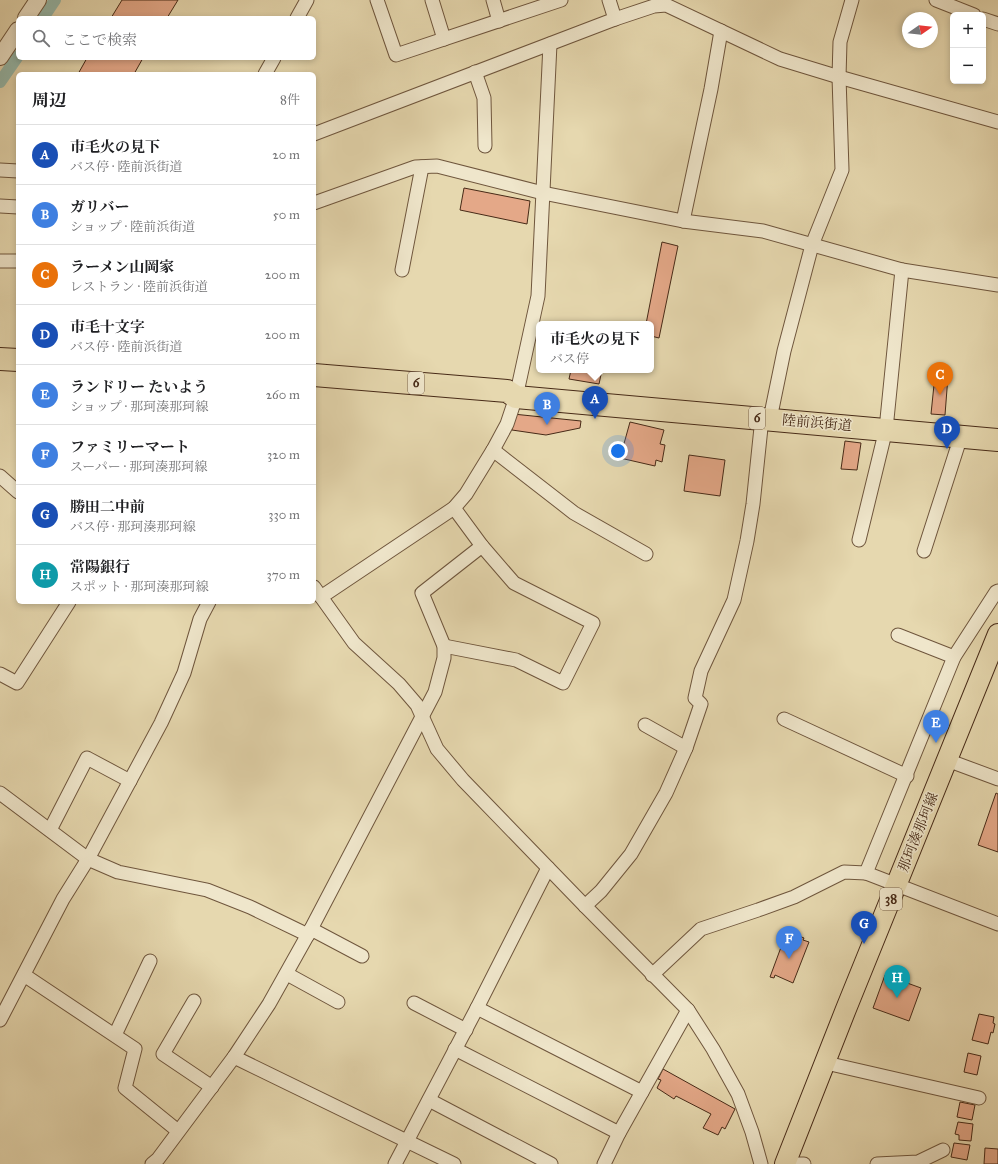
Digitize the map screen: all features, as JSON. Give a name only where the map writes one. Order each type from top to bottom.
[{"type":"highway","points":[[0,359],[16,360]]},
{"type":"highway","points":[[0,373],[16,374]]},
{"type":"highway","name":"陸前浜街道","points":[[316,375],[506,390],[516,396],[998,440]]},
{"type":"highway","name":"陸前浜街道","points":[[316,389],[505,403],[516,396]]},
{"type":"main road","name":"那珂湊那珂線","points":[[785,1164],[998,634]]},
{"type":"street","points":[[27,16],[38,0]]},
{"type":"street","points":[[298,16],[308,0]]},
{"type":"street","points":[[378,0],[396,55],[554,1]]},
{"type":"street","points":[[432,0],[444,39]]},
{"type":"street","points":[[492,0],[499,21]]},
{"type":"street","points":[[609,0],[615,19]]},
{"type":"street","points":[[585,906],[601,891],[631,854],[666,792],[686,748],[702,704],[695,698],[701,671],[734,600],[747,541],[766,419],[812,245],[842,170],[839,77],[840,42],[852,0]]},
{"type":"street","points":[[936,0],[966,12]]},
{"type":"street","points":[[316,133],[615,19],[666,2],[780,58],[839,77],[998,122]]},
{"type":"street","points":[[986,20],[998,24]]},
{"type":"street","points":[[683,221],[711,89],[721,30]]},
{"type":"street","points":[[0,57],[16,33]]},
{"type":"street","points":[[550,44],[538,296],[516,396],[507,424],[466,494],[454,508],[317,592],[354,643],[399,684],[417,705],[437,749],[463,780],[652,975],[688,1010],[713,1049],[738,1094],[752,1132],[761,1164]]},
{"type":"street","points":[[266,72],[273,60]]},
{"type":"street","points":[[476,72],[484,98],[485,146]]},
{"type":"street","points":[[316,202],[415,167],[436,166],[543,193],[683,221],[763,231],[902,270],[998,285]]},
{"type":"street","points":[[402,270],[422,167]]},
{"type":"street","points":[[0,170],[16,171]]},
{"type":"street","points":[[0,206],[16,207]]},
{"type":"street","points":[[0,261],[16,261]]},
{"type":"street","points":[[859,540],[886,429],[902,270]]},
{"type":"street","points":[[924,552],[961,436]]},
{"type":"street","points":[[493,450],[574,513],[646,554]]},
{"type":"street","points":[[0,476],[16,490]]},
{"type":"street","points":[[444,646],[516,660],[563,683],[593,623],[514,583],[482,546],[454,508]]},
{"type":"street","points":[[152,1164],[158,1159],[234,1057],[287,974],[435,692],[444,658],[444,646],[422,594],[482,546]]},
{"type":"street","points":[[866,873],[907,776],[954,657],[996,592],[998,592]]},
{"type":"street","points":[[0,674],[17,683],[68,604]]},
{"type":"street","points":[[0,1020],[63,899],[88,859],[161,723],[184,673],[200,618],[208,604]]},
{"type":"street","points":[[898,634],[954,657]]},
{"type":"street","points":[[784,719],[907,776]]},
{"type":"street","points":[[645,725],[686,748]]},
{"type":"street","points":[[50,830],[87,758],[130,781]]},
{"type":"street","points":[[947,760],[998,779]]},
{"type":"street","points":[[0,793],[88,859],[118,872],[207,890],[309,932],[362,956]]},
{"type":"street","points":[[395,1164],[466,1030],[548,868]]},
{"type":"street","points":[[652,975],[701,929],[794,897],[844,872],[866,873],[998,924]]},
{"type":"street","points":[[115,1035],[150,961]]},
{"type":"street","points":[[287,974],[338,1002]]},
{"type":"street","points":[[24,975],[135,1049],[126,1088],[178,1131]]},
{"type":"street","points":[[194,1001],[163,1054],[212,1087]]},
{"type":"street","points":[[414,1003],[466,1030]]},
{"type":"street","points":[[477,1008],[642,1092]]},
{"type":"street","points":[[604,1164],[619,1133],[688,1010]]},
{"type":"street","points":[[455,1049],[619,1133]]},
{"type":"street","points":[[234,1057],[454,1164]]},
{"type":"street","points":[[826,1063],[979,1098]]},
{"type":"street","points":[[428,1100],[551,1164]]},
{"type":"street","points":[[877,1164],[918,1162],[943,1150]]},
{"type":"street","points":[[785,1164],[804,1164]]},
{"type":"building","points":[[122,0],[178,0],[168,16],[112,16]]},
{"type":"building","points":[[86,60],[142,60],[135,72],[79,72]]},
{"type":"building","points":[[464,188],[530,201],[527,224],[460,210]]},
{"type":"building","points":[[662,242],[678,246],[659,338],[654,337],[654,321],[647,321]]},
{"type":"building","points":[[570,373],[601,373],[599,384],[569,379]]},
{"type":"building","points":[[935,375],[948,376],[945,415],[931,414]]},
{"type":"building","points":[[513,414],[581,421],[580,428],[546,435],[512,430]]},
{"type":"building","points":[[630,422],[664,430],[660,444],[665,445],[662,462],[656,460],[655,466],[620,458]]},
{"type":"building","points":[[845,441],[861,443],[857,470],[841,469]]},
{"type":"building","points":[[689,455],[725,460],[720,496],[684,491]]},
{"type":"building","points":[[996,793],[998,794],[998,852],[978,845]]},
{"type":"building","points":[[787,931],[804,938],[803,940],[809,942],[793,983],[775,975],[774,978],[770,977]]},
{"type":"building","points":[[885,975],[921,988],[909,1021],[873,1008]]},
{"type":"building","points":[[979,1014],[994,1017],[993,1023],[995,1024],[993,1033],[991,1032],[988,1044],[972,1040]]},
{"type":"building","points":[[968,1053],[981,1056],[977,1075],[964,1072]]},
{"type":"building","points":[[663,1069],[735,1109],[725,1129],[722,1127],[718,1135],[703,1128],[711,1114],[676,1096],[674,1099],[657,1088],[661,1080],[658,1079]]},
{"type":"building","points":[[960,1102],[975,1105],[972,1120],[957,1117]]},
{"type":"building","points":[[958,1122],[973,1124],[971,1141],[959,1140],[959,1135],[955,1134]]},
{"type":"building","points":[[954,1143],[970,1145],[967,1160],[951,1157]]},
{"type":"building","points":[[985,1148],[998,1149],[998,1164],[984,1164]]},
{"type":"waterway","points":[[44,16],[55,0]]},
{"type":"waterway","points":[[0,82],[16,59]]},
{"type":"place","name":"ラーメン山岡家","points":[[940,395]]},
{"type":"place","name":"市毛火の見下","points":[[595,419]]},
{"type":"place","name":"ガリバー","points":[[547,425]]},
{"type":"place","name":"市毛十文字","points":[[947,449]]},
{"type":"place","name":"ランドリー たいよう","points":[[936,743]]},
{"type":"place","name":"勝田二中前","points":[[864,944]]},
{"type":"place","name":"ファミリーマート","points":[[789,959]]},
{"type":"place","name":"常陽銀行","points":[[897,998]]}]
